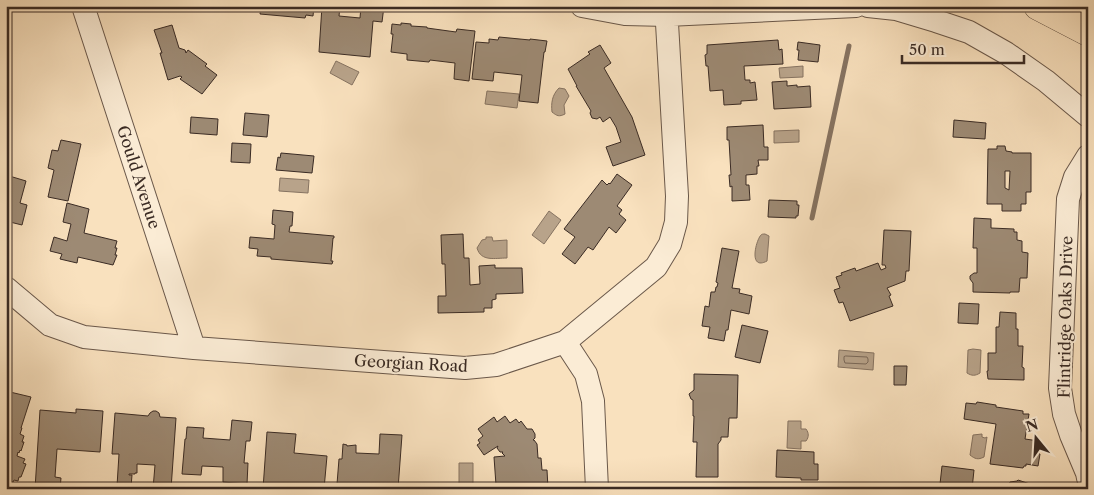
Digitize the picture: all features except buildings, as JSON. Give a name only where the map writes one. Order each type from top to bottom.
[{"type":"highway","points":[[1038,6],[1088,32]]},
{"type":"street","name":"Gould Avenue","points":[[84,6],[194,348]]},
{"type":"street","points":[[582,6],[625,14],[666,11],[856,6]]},
{"type":"street","points":[[868,6],[896,9],[936,20],[969,32],[1006,53],[1046,80],[1088,116]]},
{"type":"street","name":"Georgian Road","points":[[6,288],[50,326],[84,337],[194,348],[465,368],[496,364],[565,342],[656,267],[670,244],[676,222],[677,196],[666,11]]},
{"type":"street","name":"Flintridge Oaks Drive","points":[[1088,156],[1075,176],[1068,199],[1060,388],[1064,414],[1088,478]]},
{"type":"street","points":[[565,342],[586,374],[593,401],[597,489]]},
{"type":"water","points":[[336,61],[359,72],[352,85],[330,73]]},
{"type":"water","points":[[803,66],[803,77],[780,78],[779,68]]},
{"type":"water","points":[[559,88],[565,89],[569,96],[564,105],[565,114],[560,116],[552,112],[553,96]]},
{"type":"water","points":[[487,91],[519,94],[517,108],[485,104]]},
{"type":"water","points":[[799,130],[799,142],[774,143],[774,131]]},
{"type":"water","points":[[280,178],[309,180],[308,193],[279,191]]},
{"type":"water","points":[[549,211],[561,220],[544,244],[532,235]]},
{"type":"water","points":[[765,234],[769,236],[767,261],[761,263],[757,262],[755,254],[759,238]]},
{"type":"water","points":[[486,237],[492,237],[493,241],[507,240],[507,258],[489,258],[479,252],[477,248]]},
{"type":"water","points":[[839,350],[874,353],[873,370],[838,367]]},
{"type":"water","points":[[968,350],[981,350],[980,373],[977,375],[967,373]]},
{"type":"water","points":[[788,421],[801,421],[801,429],[806,429],[808,432],[806,441],[801,441],[801,449],[787,448]]},
{"type":"water","points":[[982,434],[982,437],[987,437],[984,457],[977,459],[970,455],[973,435]]},
{"type":"water","points":[[459,463],[473,463],[473,489],[459,489]]},
{"type":"waterway","points":[[812,218],[849,46]]}]
